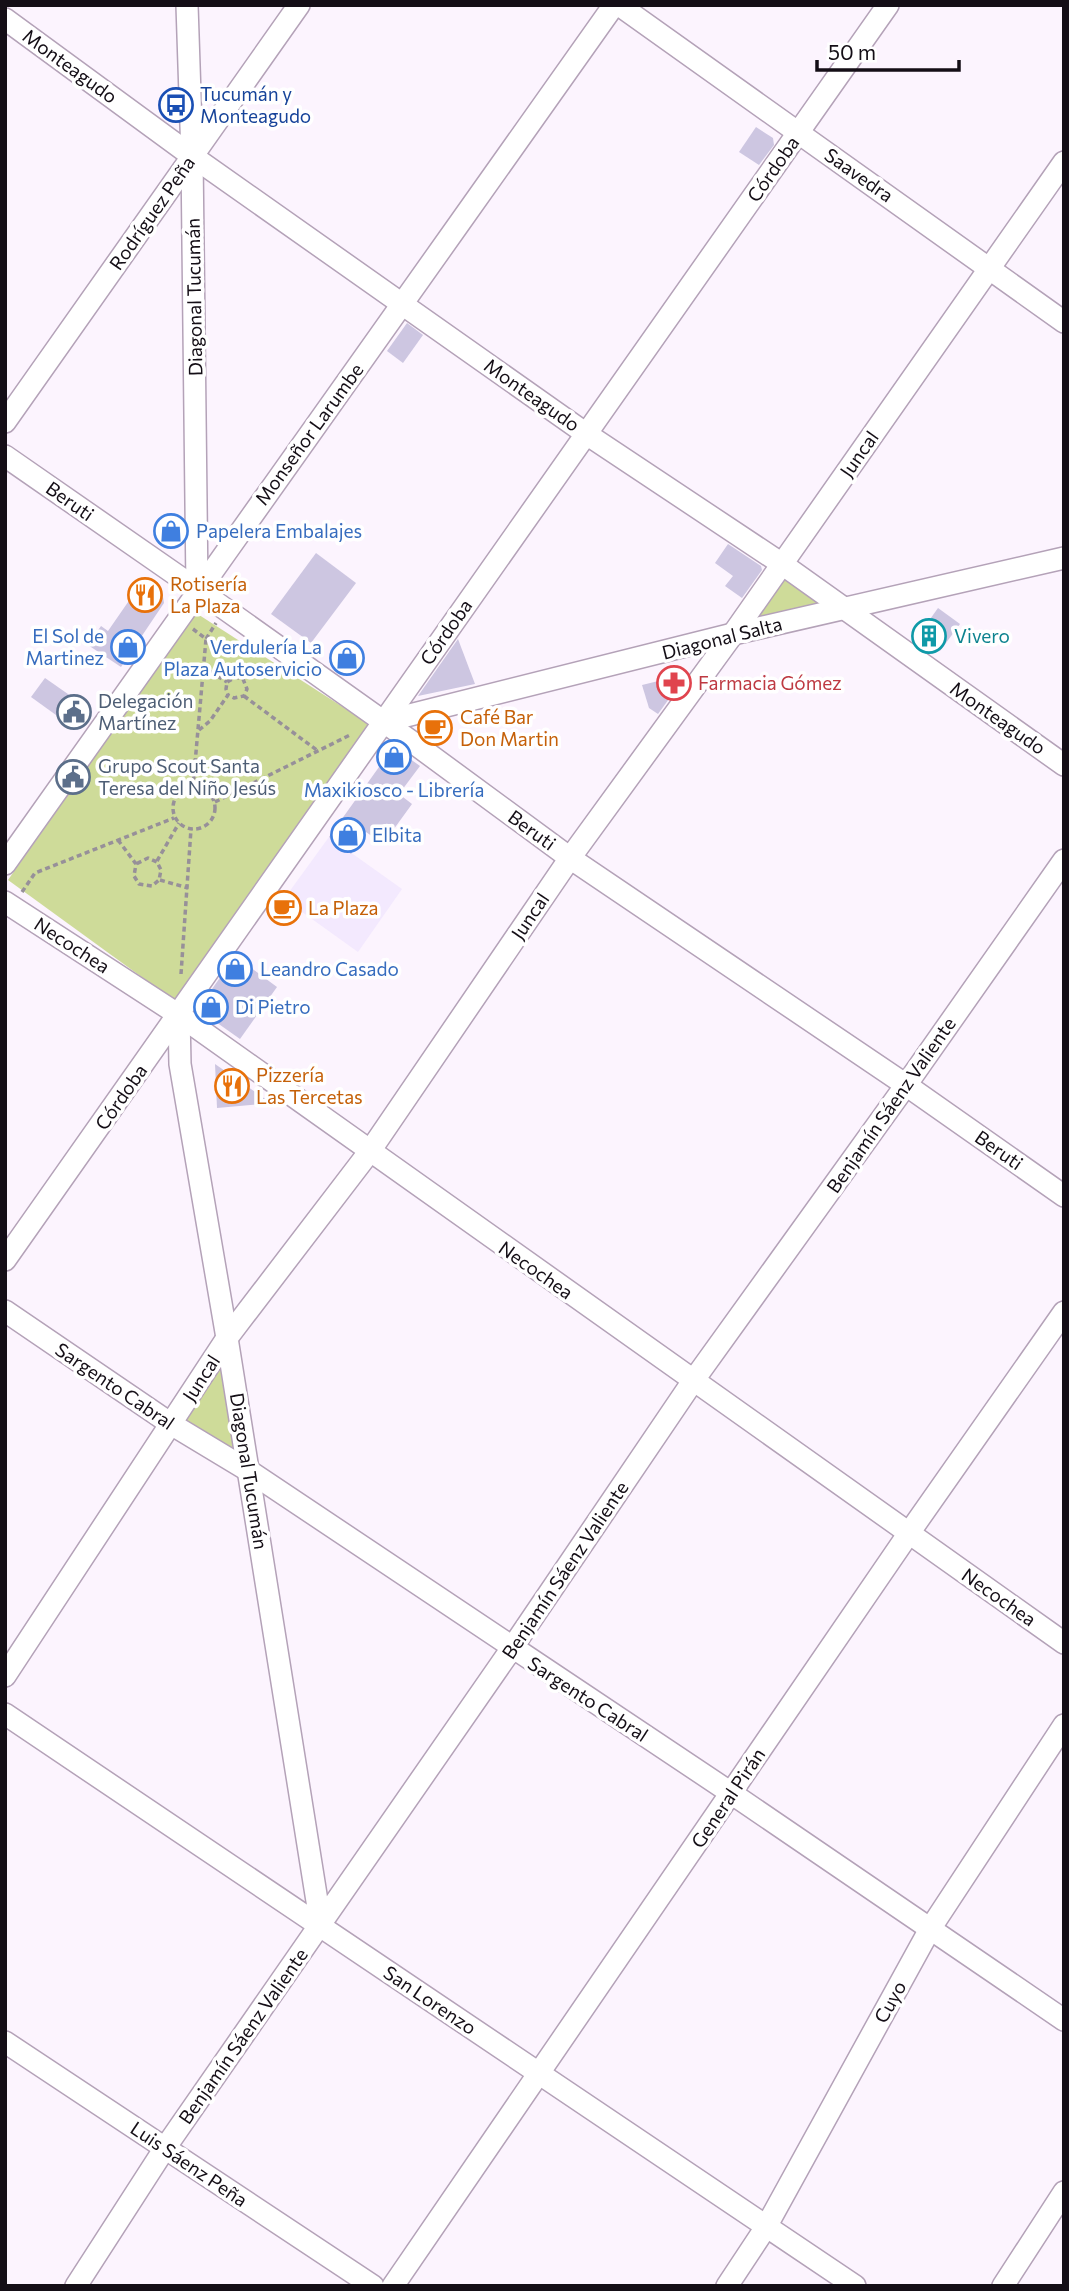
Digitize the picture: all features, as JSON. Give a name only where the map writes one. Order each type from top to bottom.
[{"type":"street","name":"Diagonal Tucumán","points":[[187,5],[192,156],[197,589]]},
{"type":"street","name":"Rodríguez Peña","points":[[5,422],[299,5]]},
{"type":"street","name":"Saavedra","points":[[616,5],[1064,322]]},
{"type":"street","name":"Monseñor Larumbe","points":[[5,863],[177,617],[616,5]]},
{"type":"street","name":"Córdoba","points":[[5,1260],[178,1015],[377,718],[585,433],[888,5]]},
{"type":"street","name":"Monteagudo","points":[[5,19],[192,156],[585,433],[782,564],[1064,765]]},
{"type":"street","name":"Juncal","points":[[5,1676],[228,1338],[370,1151],[570,858],[733,634],[1064,162]]},
{"type":"street","name":"Beruti","points":[[5,456],[415,744],[570,858],[906,1085],[1064,1196]]},
{"type":"street","name":"Diagonal Salta","points":[[377,718],[1064,558]]},
{"type":"street","name":"Benjamín Sáenz Valiente","points":[[76,2286],[165,2148],[321,1926],[694,1381],[1064,860]]},
{"type":"street","name":"Necochea","points":[[9,904],[178,1015],[1064,1643]]},
{"type":"street","name":"Diagonal Tucumán","points":[[178,1015],[180,1064],[228,1338],[321,1926]]},
{"type":"street","name":"Sargento Cabral","points":[[5,1311],[171,1424],[249,1471],[731,1793],[1064,2020]]},
{"type":"street","name":"General Pirán","points":[[393,2286],[909,1533],[1064,1312]]},
{"type":"street","name":"San Lorenzo","points":[[5,1714],[855,2286]]},
{"type":"street","name":"Cuyo","points":[[727,2286],[766,2227],[930,1929],[1064,1725]]},
{"type":"street","name":"Luis Sáenz Peña","points":[[5,2042],[373,2286]]},
{"type":"street","points":[[1003,2286],[1064,2192]]},
{"type":"path","points":[[177,617],[206,639],[193,786]]},
{"type":"path","points":[[203,667],[227,682]]},
{"type":"path","points":[[227,682],[236,677],[243,679],[247,689],[244,696]]},
{"type":"path","points":[[227,682],[228,695],[234,698],[244,696],[318,751]]},
{"type":"path","points":[[198,731],[210,721],[228,695]]},
{"type":"path","points":[[215,802],[355,732],[377,718]]},
{"type":"path","points":[[193,786],[207,790],[215,802],[211,822],[198,829],[191,829],[174,818],[173,804],[180,791],[193,786]]},
{"type":"path","points":[[9,904],[35,873],[174,818]]},
{"type":"path","points":[[157,862],[179,823]]},
{"type":"path","points":[[181,979],[191,829]]},
{"type":"path","points":[[118,840],[136,864]]},
{"type":"path","points":[[148,858],[157,862],[161,870],[159,880],[152,886],[139,884],[133,872],[136,864],[148,858]]},
{"type":"path","points":[[159,880],[188,888]]},
{"type":"shaded area","points":[[329,837],[402,889],[358,952],[284,899]]},
{"type":"green space","points":[[782,564],[843,608],[733,634]]},
{"type":"green space","points":[[196,613],[371,725],[176,1002],[8,880]]},
{"type":"green space","points":[[227,1338],[249,1471],[171,1424]]},
{"type":"building","points":[[756,127],[773,138],[774,145],[759,165],[739,152]]},
{"type":"building","points":[[407,323],[423,335],[403,363],[387,351]]},
{"type":"building","points":[[728,544],[761,566],[762,570],[742,598],[725,586],[733,576],[715,563]]},
{"type":"building","points":[[316,553],[356,583],[311,643],[271,614]]},
{"type":"building","points":[[144,579],[162,591],[164,603],[121,667],[88,645],[101,626],[108,631]]},
{"type":"building","points":[[938,608],[960,624],[940,651],[918,636]]},
{"type":"building","points":[[458,639],[475,684],[418,696]]},
{"type":"building","points":[[687,674],[658,714],[649,708],[642,685]]},
{"type":"building","points":[[45,678],[88,708],[74,728],[31,697]]},
{"type":"building","name":"Café Bar Don Martin","points":[[444,720],[442,742],[417,727]]},
{"type":"building","points":[[399,751],[420,766],[399,794],[412,804],[383,844],[366,832],[351,854],[329,837],[389,753]]},
{"type":"building","points":[[235,956],[277,987],[240,1039],[206,1015],[203,1002]]},
{"type":"building","name":"Pizzería Las Tercetas","points":[[215,1064],[271,1103],[217,1108]]},
{"type":"place","name":"Tucumán y Monteagudo","points":[[176,105]]},
{"type":"place","name":"Papelera Embalajes","points":[[171,531]]},
{"type":"place","name":"Rotisería La Plaza","points":[[145,595]]},
{"type":"place","name":"Vivero","points":[[929,636]]},
{"type":"place","name":"El Sol de Martinez","points":[[128,647]]},
{"type":"place","name":"Verdulería La Plaza Autoservicio","points":[[347,658]]},
{"type":"place","name":"Farmacia Gómez","points":[[674,683]]},
{"type":"place","name":"Delegación Martínez","points":[[74,712]]},
{"type":"place","name":"Café Bar Don Martin","points":[[435,728]]},
{"type":"place","name":"Maxikiosco - Librería","points":[[394,757]]},
{"type":"place","name":"Grupo Scout Santa Teresa del Niño Jesús","points":[[73,777]]},
{"type":"place","name":"Elbita","points":[[348,835]]},
{"type":"place","name":"La Plaza","points":[[284,908]]},
{"type":"place","name":"Leandro Casado","points":[[235,969]]},
{"type":"place","name":"Di Pietro","points":[[211,1007]]},
{"type":"place","name":"Pizzería Las Tercetas","points":[[232,1086]]}]
